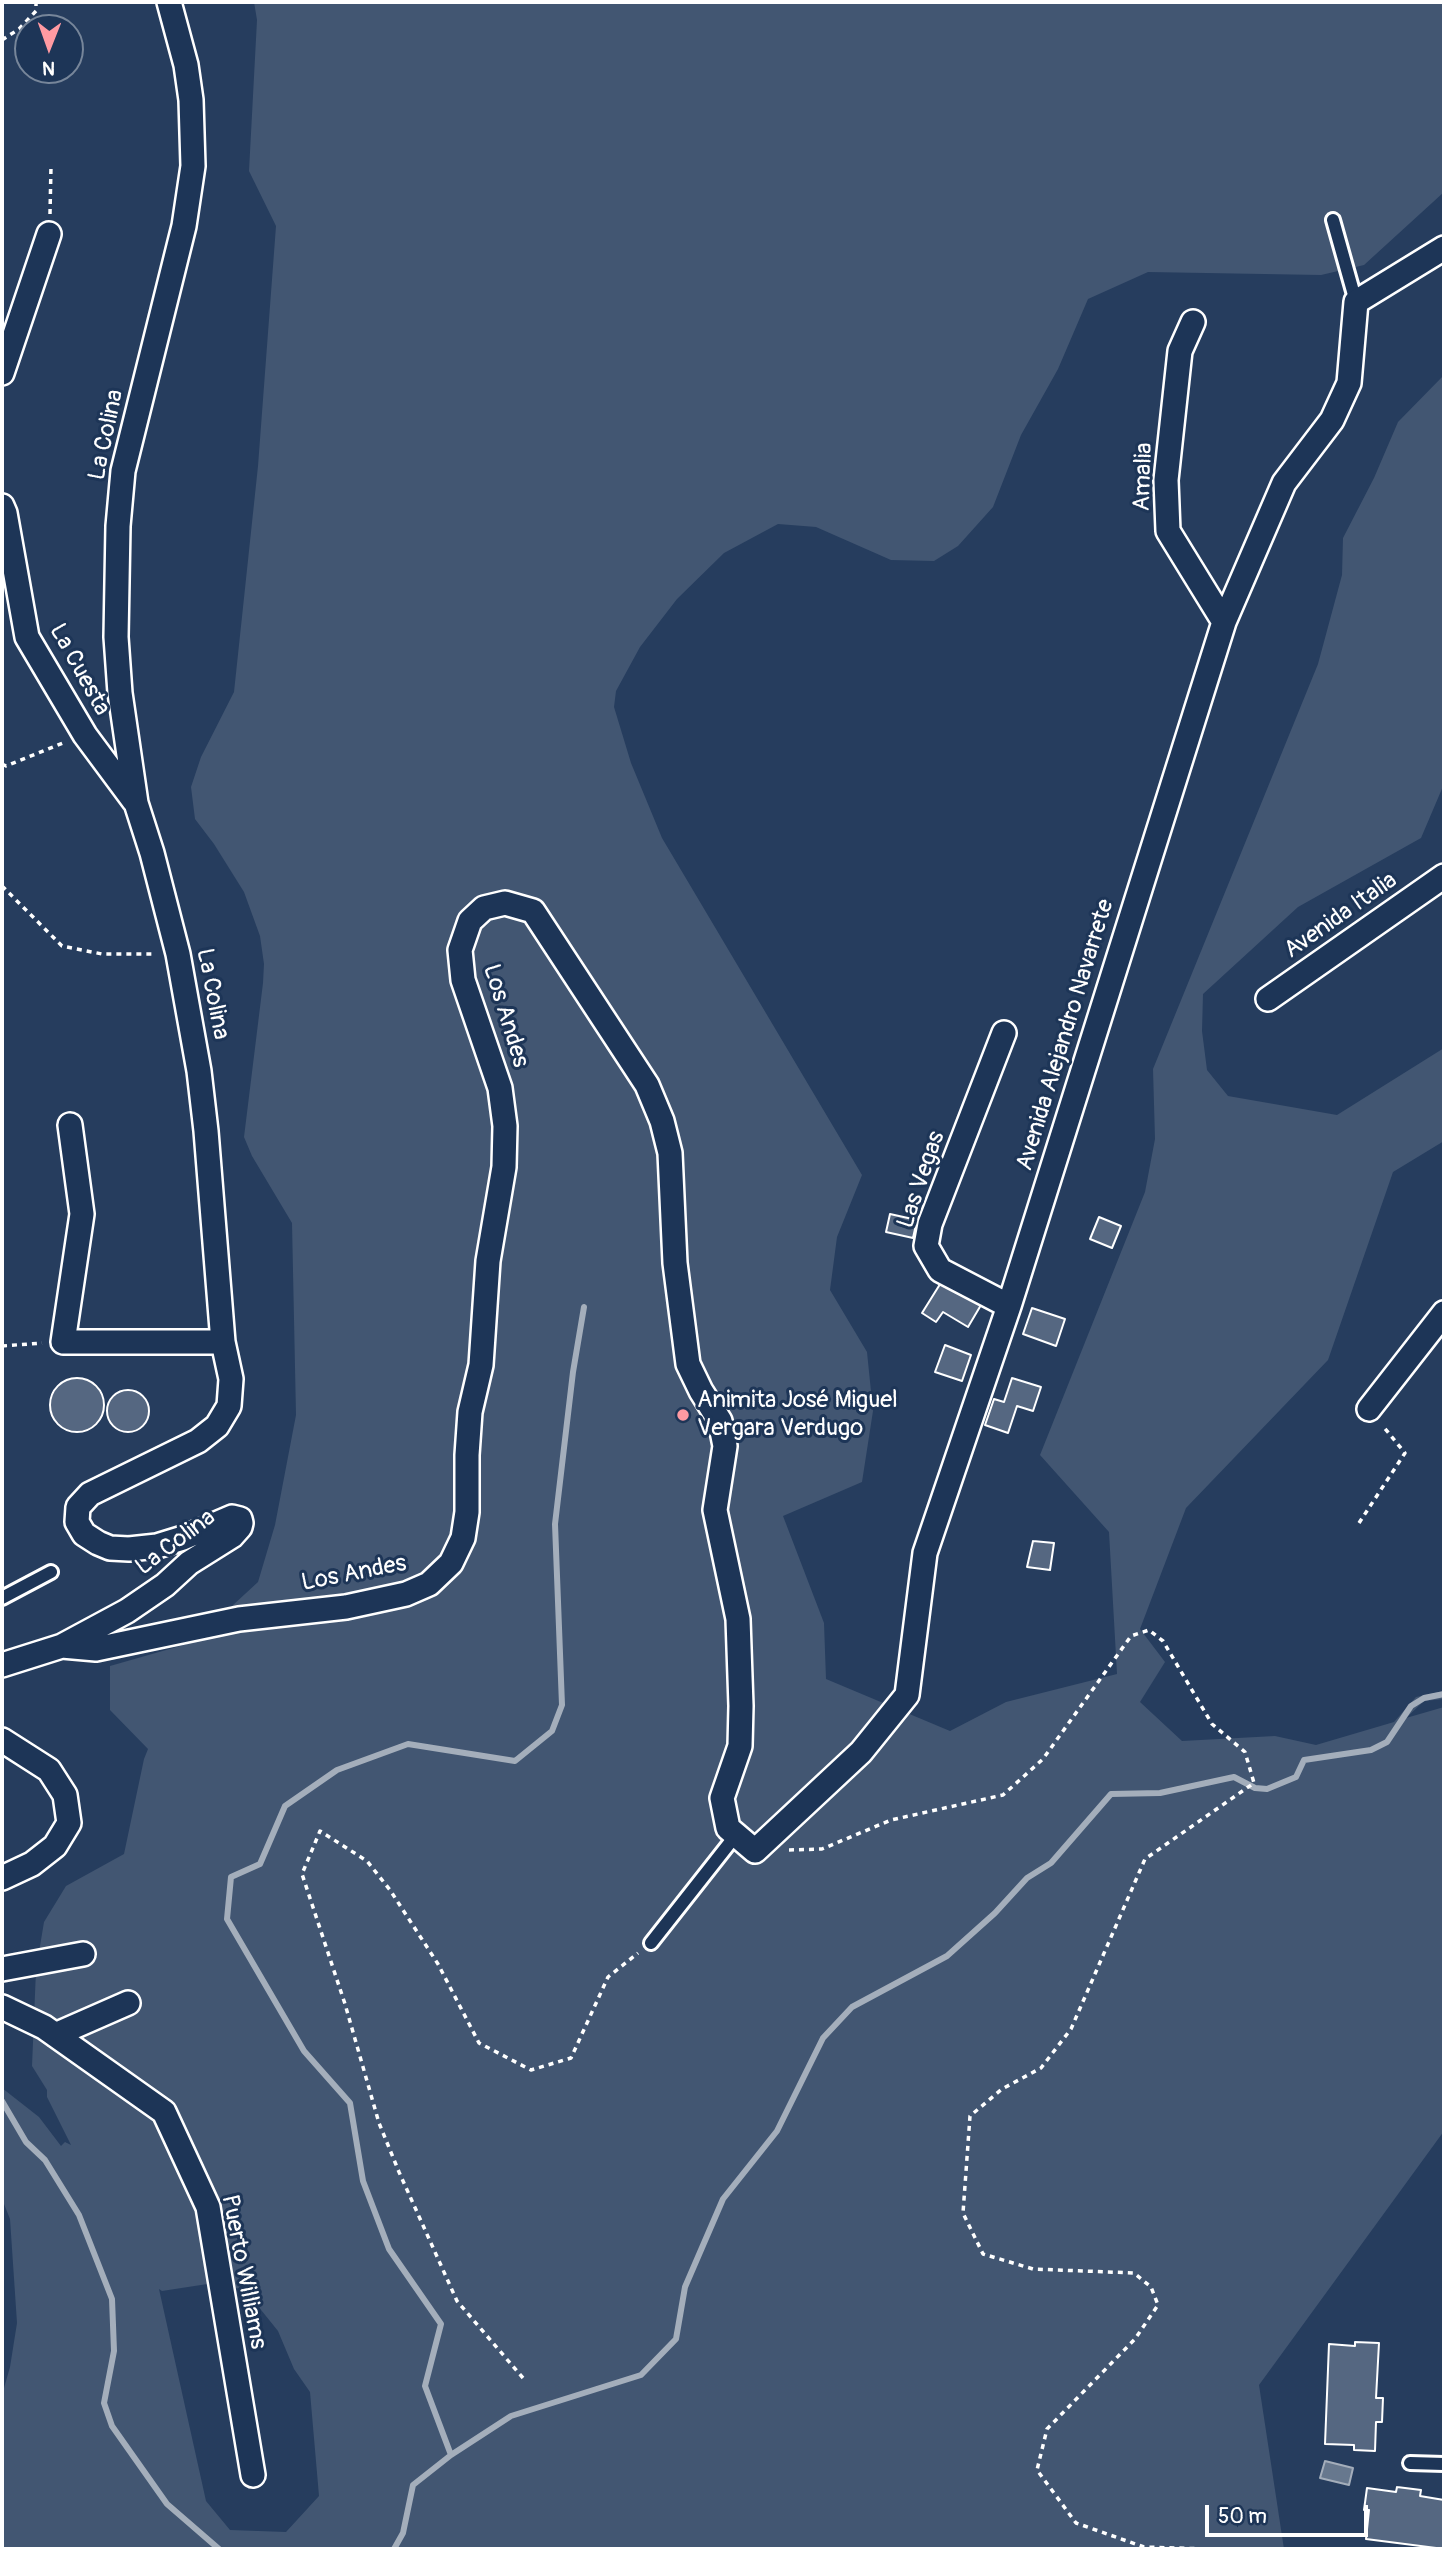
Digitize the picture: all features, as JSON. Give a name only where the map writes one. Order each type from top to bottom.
[{"type":"street","name":"La Colina","points":[[62,1647],[127,1611],[240,1527],[240,1519],[232,1517],[170,1542],[129,1549],[110,1548],[98,1543],[84,1534],[76,1522],[78,1507],[90,1494],[198,1441],[217,1426],[229,1406],[231,1379],[223,1342],[206,1131],[190,1012],[178,954],[136,803],[120,693],[116,610],[117,540],[123,471],[184,226],[192,166],[194,135],[191,100],[186,65],[169,2]]},
{"type":"street","points":[[2,373],[49,234]]},
{"type":"street","points":[[1356,302],[1444,248]]},
{"type":"street","name":"Avenida Alejandro Navarrete","points":[[755,1851],[861,1752],[907,1695],[925,1553],[1009,1306],[1223,622],[1283,483],[1332,420],[1349,383],[1356,302]]},
{"type":"street","name":"Amalia","points":[[1193,322],[1180,351],[1166,480],[1168,531],[1223,622]]},
{"type":"street","name":"La Cuesta","points":[[2,506],[27,637],[85,735],[136,803]]},
{"type":"street","name":"Avenida Italia","points":[[1268,999],[1444,876]]},
{"type":"street","name":"Los Andes","points":[[2,1665],[62,1647],[107,1647],[239,1619],[346,1607],[406,1594],[429,1584],[451,1563],[463,1538],[467,1512],[470,1412],[481,1365],[488,1261],[504,1167],[505,1126],[500,1088],[463,980],[460,950],[470,921],[484,908],[505,903],[533,911],[647,1085],[662,1121],[670,1153],[675,1263],[688,1364],[720,1421],[725,1446],[715,1510],[738,1619],[741,1706],[740,1746],[722,1798],[728,1828],[755,1851]]},
{"type":"street","name":"Las Vegas","points":[[1004,1033],[930,1224],[926,1246],[940,1270],[1009,1306]]},
{"type":"street","points":[[70,1125],[82,1214],[63,1342],[223,1342]]},
{"type":"street","points":[[1369,1409],[1444,1313]]},
{"type":"street","points":[[2,1740],[49,1770],[65,1794],[69,1823],[55,1846],[32,1864],[2,1878]]},
{"type":"street","points":[[2,1969],[83,1954]]},
{"type":"street","points":[[55,2035],[128,2003]]},
{"type":"street","name":"Puerto Williams","points":[[2,2007],[44,2027],[164,2112],[208,2207],[253,2475]]},
{"type":"lane","points":[[1333,220],[1356,302]]},
{"type":"lane","points":[[2,1598],[51,1572]]},
{"type":"lane","points":[[651,1943],[736,1835]]},
{"type":"lane","points":[[1409,2463],[1444,2464]]},
{"type":"path","points":[[2,40],[19,29],[36,11],[36,2]]},
{"type":"path","points":[[49,234],[51,166]]},
{"type":"path","points":[[2,764],[6,766],[85,735]]},
{"type":"path","points":[[2,886],[62,946],[102,954],[178,954]]},
{"type":"path","points":[[2,1346],[63,1342]]},
{"type":"path","points":[[1359,1523],[1405,1452],[1369,1409]]},
{"type":"path","points":[[755,1851],[822,1849],[891,1820],[1003,1795],[1043,1759],[1132,1636],[1149,1630],[1163,1641],[1213,1724],[1245,1752],[1254,1783],[1145,1858],[1071,2029],[1064,2039],[1041,2068],[1002,2089],[970,2116],[963,2213],[983,2254],[1033,2269],[1134,2273],[1151,2287],[1158,2305],[1135,2339],[1047,2429],[1037,2469],[1076,2523],[1144,2547],[1209,2549]]},
{"type":"path","points":[[523,2378],[457,2301],[399,2172],[379,2123],[345,2004],[302,1874],[320,1831],[367,1861],[390,1890],[438,1964],[479,2043],[531,2070],[571,2058],[608,1977],[651,1943]]},
{"type":"shaded area","points":[[254,2],[1444,2],[1444,192],[1364,265],[1321,275],[1148,272],[1088,299],[1058,369],[1021,435],[993,507],[958,546],[934,561],[891,560],[816,527],[778,524],[724,553],[677,599],[640,647],[616,691],[614,707],[631,763],[662,838],[862,1175],[837,1237],[830,1290],[867,1352],[873,1411],[862,1482],[783,1516],[824,1623],[826,1679],[950,1731],[1006,1702],[1117,1674],[1109,1532],[1040,1455],[1145,1192],[1155,1139],[1153,1069],[1318,664],[1342,575],[1343,538],[1374,478],[1398,422],[1444,375],[1444,784],[1421,838],[1298,907],[1203,994],[1202,1031],[1207,1070],[1228,1096],[1337,1115],[1444,1048],[1444,1141],[1393,1172],[1328,1360],[1186,1508],[1140,1629],[1165,1662],[1140,1702],[1182,1741],[1275,1736],[1316,1745],[1394,1722],[1416,1697],[1444,1691],[1444,1699],[1424,1701],[1406,1718],[1444,1707],[1444,2131],[1259,2385],[1284,2549],[2,2549],[2,2395],[10,2367],[17,2323],[10,2219],[2,2199],[2,2088],[39,2117],[61,2146],[65,2142],[71,2145],[47,2097],[47,2090],[32,2066],[36,1970],[44,1922],[66,1886],[124,1854],[148,1749],[110,1710],[110,1666],[201,1640],[207,1629],[258,1582],[275,1525],[296,1415],[292,1223],[252,1156],[244,1137],[263,983],[264,964],[260,936],[244,892],[195,819],[191,787],[201,757],[234,692],[258,466],[276,226],[249,171],[257,20]],"holes":[[[214,2283],[245,2290],[278,2331],[294,2369],[310,2392],[319,2496],[286,2532],[230,2530],[206,2501],[159,2289],[162,2291]]]},
{"type":"shaded area","points":[[1325,2461],[1353,2468],[1349,2485],[1320,2478]]},
{"type":"building","points":[[890,1214],[917,1220],[913,1238],[886,1232]]},
{"type":"building","points":[[1099,1217],[1121,1226],[1112,1248],[1090,1239]]},
{"type":"building","points":[[942,1281],[950,1289],[981,1305],[968,1327],[943,1312],[936,1322],[922,1313]]},
{"type":"building","points":[[1032,1308],[1065,1319],[1056,1346],[1023,1334]]},
{"type":"building","points":[[945,1345],[971,1355],[962,1381],[935,1372]]},
{"type":"building","points":[[77,1378],[96,1386],[104,1405],[96,1424],[77,1432],[58,1424],[50,1405],[58,1386]]},
{"type":"building","points":[[1012,1378],[1041,1387],[1033,1411],[1017,1406],[1008,1433],[985,1425],[994,1399],[1004,1402]]},
{"type":"building","points":[[128,1390],[143,1396],[149,1411],[143,1426],[128,1432],[113,1426],[107,1411],[113,1396]]},
{"type":"building","points":[[1033,1541],[1054,1543],[1050,1570],[1027,1567]]},
{"type":"building","points":[[1355,2342],[1379,2343],[1376,2398],[1383,2398],[1382,2422],[1376,2422],[1375,2451],[1354,2450],[1354,2445],[1325,2444],[1329,2344],[1355,2346]]},
{"type":"building","points":[[1397,2487],[1421,2490],[1420,2496],[1444,2500],[1444,2549],[1366,2539],[1369,2510],[1364,2510],[1367,2488],[1396,2492]]},
{"type":"waterway","points":[[451,2455],[425,2386],[441,2324],[389,2249],[363,2181],[350,2103],[304,2051],[227,1919],[231,1877],[260,1864],[285,1806],[337,1770],[408,1744],[515,1761],[552,1731],[562,1705],[555,1524],[573,1372],[584,1307]]},
{"type":"waterway","points":[[394,2549],[403,2533],[413,2485],[451,2455],[511,2416],[641,2375],[676,2339],[685,2287],[723,2199],[777,2131],[823,2038],[852,2007],[947,1956],[995,1913],[1027,1878],[1051,1863],[1111,1794],[1160,1793],[1234,1777],[1255,1788],[1267,1789],[1296,1777],[1304,1760],[1371,1750],[1387,1742],[1411,1706],[1424,1698],[1444,1694]]},
{"type":"waterway","points":[[2,2101],[26,2142],[45,2160],[79,2215],[112,2299],[114,2351],[104,2403],[112,2426],[167,2504],[219,2549]]},
{"type":"place","name":"Animita José Miguel Vergara Verdugo","points":[[683,1415]]}]
